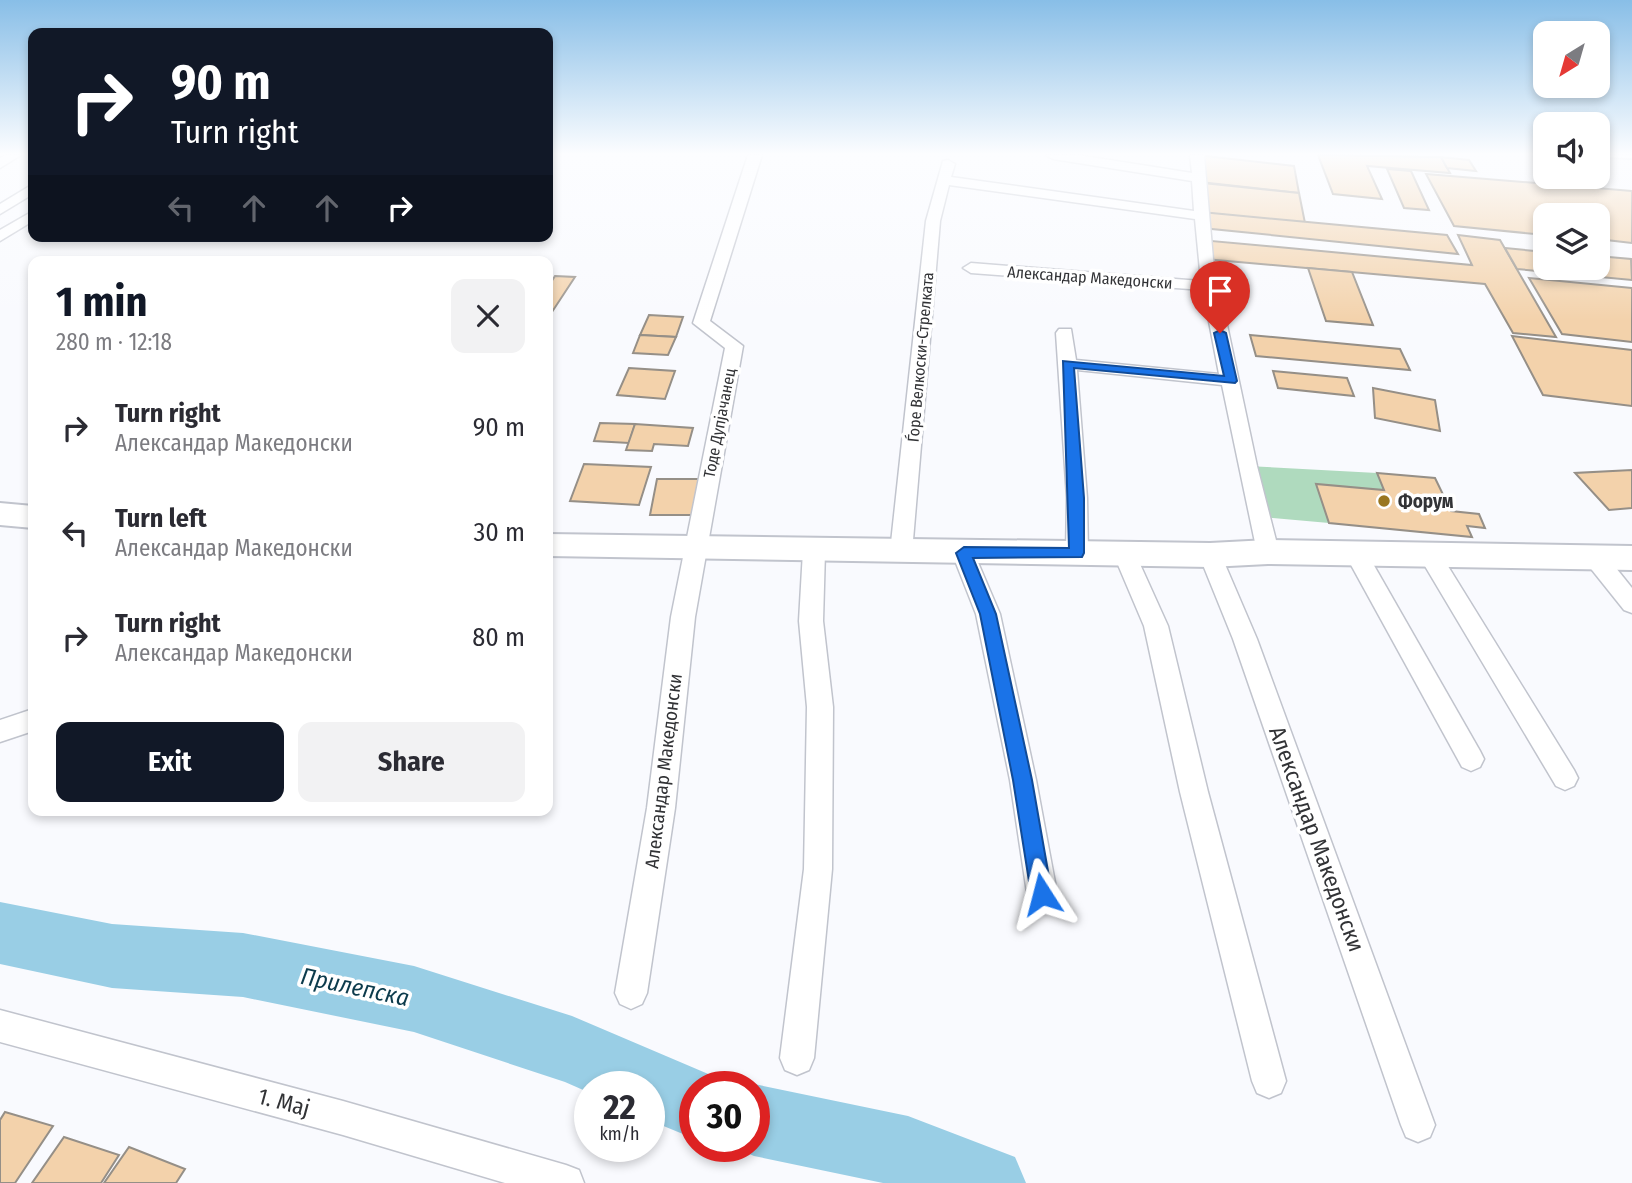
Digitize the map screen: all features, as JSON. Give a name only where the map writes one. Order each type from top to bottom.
[{"type":"street","name":"Тоде Дупјачанец","points":[[694,548],[734,346],[701,323],[737,210]]},
{"type":"street","name":"Ѓоре Велкоски-Стрелката","points":[[901,552],[936,210]]},
{"type":"street","points":[[1168,210],[1202,216]]},
{"type":"street","points":[[1202,210],[1201,240],[1247,466],[1268,552]]},
{"type":"street","points":[[0,237],[28,218]]},
{"type":"street","name":"Александар Македонски","points":[[971,268],[1210,286]]},
{"type":"street","points":[[1065,333],[1077,498],[1077,553]]},
{"type":"street","points":[[1068,364],[1231,381]]},
{"type":"street","points":[[0,514],[28,517]]},
{"type":"street","points":[[553,545],[964,553],[1210,555],[1268,552],[1632,558]]},
{"type":"street","name":"Александар Македонски","points":[[631,993],[661,808],[683,617],[694,548]]},
{"type":"street","points":[[797,1059],[818,869],[820,707],[811,621],[814,551]]},
{"type":"street","points":[[964,553],[988,614],[1023,780],[1042,894]]},
{"type":"street","points":[[1124,554],[1156,626],[1194,792],[1269,1081]]},
{"type":"street","points":[[1356,554],[1471,759]]},
{"type":"street","name":"Александар Македонски","points":[[1210,555],[1245,639],[1418,1125]]},
{"type":"street","points":[[1430,556],[1566,778]]},
{"type":"street","points":[[1596,559],[1632,604]]},
{"type":"street","points":[[0,731],[28,722]]},
{"type":"street","name":"1. Мај","points":[[0,1026],[343,1118],[566,1183]]},
{"type":"green space","points":[[1247,466],[1377,473],[1384,490],[1317,484],[1329,523],[1260,517]]},
{"type":"building","points":[[1206,210],[1302,210],[1305,223],[1206,213]]},
{"type":"building","points":[[1445,210],[1533,210],[1533,234],[1454,226]]},
{"type":"building","points":[[1610,210],[1632,210],[1632,243],[1610,240]]},
{"type":"building","points":[[1201,212],[1447,235],[1458,254],[1202,228]]},
{"type":"building","points":[[1458,235],[1500,240],[1556,337],[1513,333],[1485,284],[1205,259],[1201,240],[1472,265]]},
{"type":"building","points":[[1505,248],[1533,251],[1533,271],[1517,269]]},
{"type":"building","points":[[1610,257],[1631,259],[1632,280],[1610,278]]},
{"type":"building","points":[[1308,268],[1352,272],[1373,325],[1326,321]]},
{"type":"building","points":[[555,276],[575,277],[553,310]]},
{"type":"building","points":[[1529,278],[1632,288],[1632,342],[1562,334]]},
{"type":"building","points":[[649,315],[683,317],[676,337],[640,335]]},
{"type":"building","points":[[640,335],[676,337],[668,355],[633,353]]},
{"type":"building","points":[[1250,335],[1400,349],[1410,370],[1256,356]]},
{"type":"building","points":[[1512,336],[1632,350],[1632,406],[1543,395]]},
{"type":"building","points":[[629,368],[675,371],[665,399],[617,395]]},
{"type":"building","points":[[1273,371],[1347,378],[1354,396],[1278,388]]},
{"type":"building","points":[[1373,388],[1435,400],[1440,431],[1375,418]]},
{"type":"building","points":[[600,423],[635,424],[629,443],[594,441]]},
{"type":"building","points":[[635,424],[693,428],[688,446],[654,444],[652,451],[626,450]]},
{"type":"building","points":[[584,464],[651,467],[639,505],[570,501]]},
{"type":"building","points":[[1632,470],[1632,508],[1609,510],[1575,473]]},
{"type":"building","name":"Форум","points":[[1377,473],[1435,478],[1451,511],[1479,514],[1485,528],[1467,526],[1472,537],[1329,523],[1316,484],[1384,490]]},
{"type":"building","points":[[657,479],[699,479],[694,515],[650,515]]},
{"type":"building","points":[[5,1112],[53,1126],[15,1183],[0,1183],[0,1120]]},
{"type":"building","points":[[64,1137],[119,1155],[101,1183],[32,1183]]},
{"type":"building","points":[[129,1147],[185,1169],[176,1183],[104,1183]]},
{"type":"waterway","name":"Прилепска","points":[[0,933],[112,956],[243,965],[414,999],[572,1050],[679,1097]]},
{"type":"waterway","name":"Прилепска","points":[[770,1123],[908,1152],[989,1183]]},
{"type":"place","name":"Форум","points":[[1384,501]]},
{"type":"route","points":[[1042,894],[1023,780],[988,614],[964,553],[1077,553],[1077,498],[1068,364],[1231,381],[1220,333]]}]
